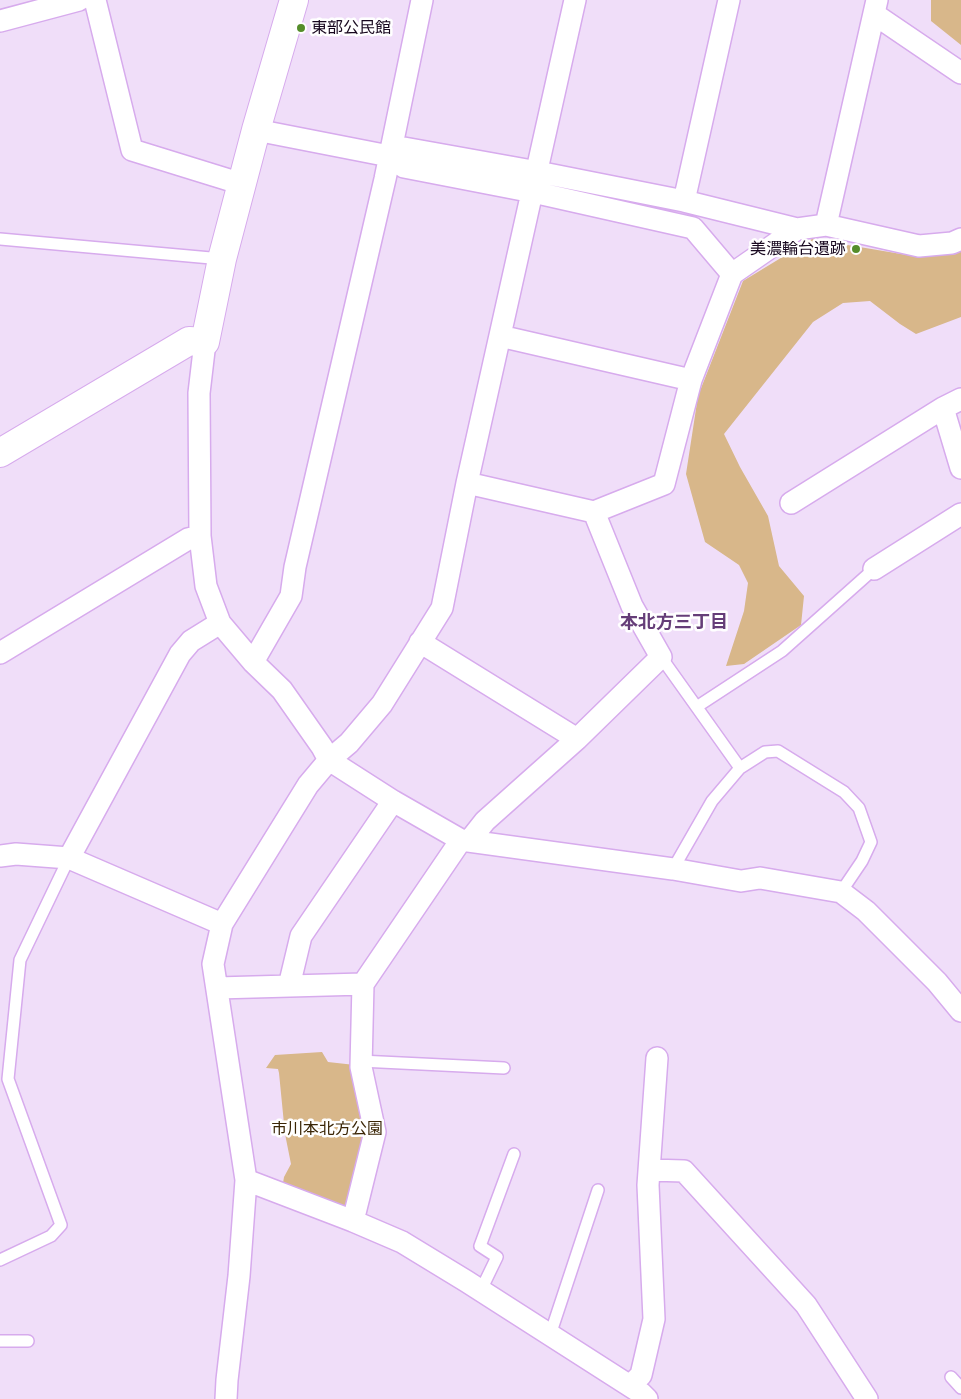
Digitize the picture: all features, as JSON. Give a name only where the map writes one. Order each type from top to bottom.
[{"type":"street","points":[[0,21],[79,0]]},
{"type":"street","points":[[95,0],[132,150],[242,184]]},
{"type":"street","points":[[294,0],[256,130],[222,259],[206,342],[199,393],[200,536],[206,586],[220,623],[253,662],[282,690],[329,760],[393,801],[466,840],[673,869],[741,881],[760,878],[841,892],[866,911],[938,982],[961,1011]]},
{"type":"street","points":[[253,662],[291,596],[295,567],[385,180],[422,0]]},
{"type":"street","points":[[226,1399],[239,1276],[246,1180],[213,964],[222,924],[308,785],[329,760],[349,743],[382,704],[442,608],[467,483],[575,0]]},
{"type":"street","points":[[684,201],[729,0]]},
{"type":"street","points":[[826,225],[875,7],[961,73]]},
{"type":"street","points":[[256,130],[389,156],[404,148],[535,182],[693,228],[732,274]]},
{"type":"street","points":[[535,182],[684,201],[797,229],[826,225],[919,246],[952,243],[961,239]]},
{"type":"street","points":[[467,483],[594,512],[664,484],[691,380],[732,274],[797,229]]},
{"type":"street","points":[[500,336],[691,380]]},
{"type":"street","points":[[0,453],[189,342],[206,342]]},
{"type":"street","points":[[791,502],[952,404],[961,468]]},
{"type":"street","points":[[353,1220],[375,1132],[360,1061],[363,984],[466,840],[577,739],[661,657],[632,606],[594,512]]},
{"type":"street","points":[[874,569],[961,514]]},
{"type":"street","points":[[0,653],[188,539],[200,536]]},
{"type":"street","points":[[69,858],[180,654],[192,641],[220,623]]},
{"type":"street","points":[[420,642],[577,739]]},
{"type":"street","points":[[289,986],[301,936],[393,801]]},
{"type":"street","points":[[0,856],[16,854],[69,858],[222,924]]},
{"type":"street","points":[[217,988],[363,984]]},
{"type":"street","points":[[630,1386],[641,1376],[654,1319],[648,1185],[657,1058]]},
{"type":"street","points":[[650,1170],[684,1171],[806,1305],[867,1399]]},
{"type":"street","points":[[246,1180],[353,1220],[402,1242],[481,1290],[641,1393],[646,1399]]},
{"type":"lane","points":[[0,239],[222,259]]},
{"type":"lane","points":[[698,706],[782,651],[874,569]]},
{"type":"lane","points":[[661,657],[698,706],[740,768]]},
{"type":"lane","points":[[673,869],[712,802],[740,768],[765,752],[778,752],[844,792],[859,808],[871,842],[862,861],[841,892]]},
{"type":"lane","points":[[0,1260],[51,1236],[61,1225],[8,1080],[20,960],[69,858]]},
{"type":"lane","points":[[360,1061],[504,1068]]},
{"type":"lane","points":[[481,1290],[497,1257],[480,1246],[514,1154]]},
{"type":"lane","points":[[550,1335],[598,1190]]},
{"type":"lane","points":[[0,1341],[28,1341]]},
{"type":"lane","points":[[951,1377],[961,1388]]},
{"type":"green space","points":[[931,0],[961,0],[961,45],[931,21]]},
{"type":"green space","points":[[812,239],[919,257],[961,249],[961,317],[916,334],[870,301],[843,303],[813,322],[724,434],[740,467],[768,516],[779,566],[804,596],[801,625],[744,664],[726,666],[744,611],[748,583],[739,565],[705,542],[686,474],[698,396],[743,281]]},
{"type":"green space","name":"市川本北方公園","points":[[322,1052],[328,1062],[355,1065],[370,1132],[350,1213],[282,1189],[284,1177],[291,1164],[285,1134],[279,1073],[278,1069],[266,1068],[275,1055]]},
{"type":"place","name":"東部公民館","points":[[301,28]]},
{"type":"place","name":"美濃輪台遺跡","points":[[856,249]]},
{"type":"district","name":"本北方三丁目","points":[[674,622]]}]
